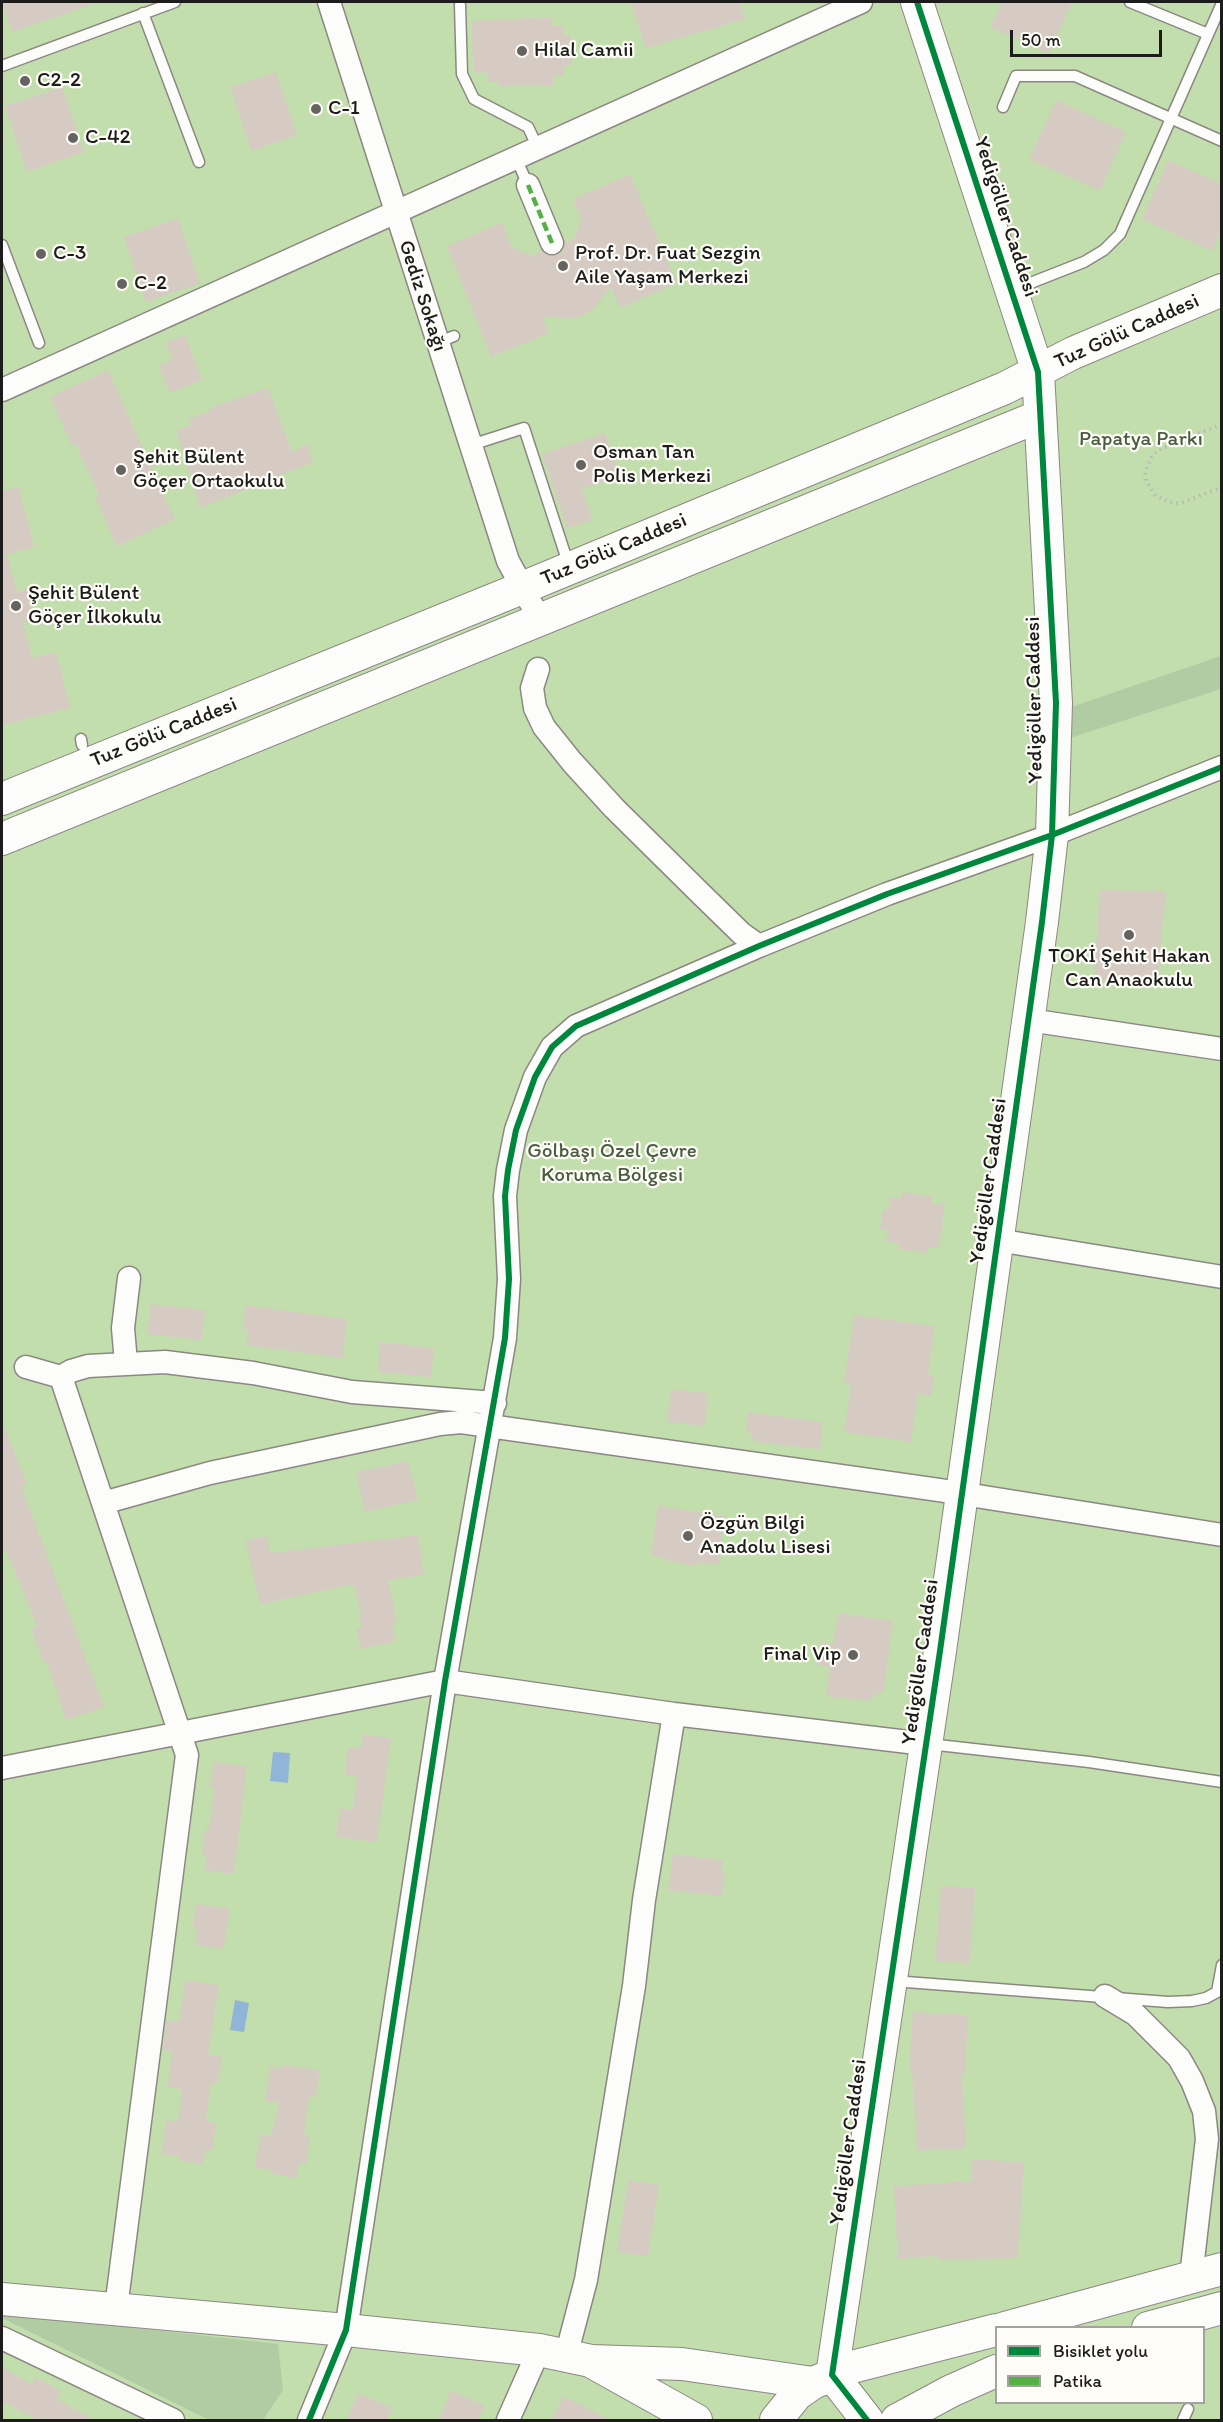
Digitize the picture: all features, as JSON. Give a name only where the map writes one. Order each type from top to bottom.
[{"type":"street","name":"Gediz Sokağı","points":[[328,2],[395,212],[445,340],[471,445],[508,561],[540,618]]},
{"type":"street","points":[[2,390],[395,212],[470,186],[516,158],[861,2]]},
{"type":"street","name":"Yedigöller Caddesi","points":[[823,2379],[889,1981],[925,1744],[1029,1020],[1052,836],[1056,704],[1038,372],[917,2]]},
{"type":"street","points":[[528,185],[552,243]]},
{"type":"street","name":"Tuz Gölü Caddesi","points":[[2,799],[522,588],[1038,372],[1073,353],[1221,291]]},
{"type":"street","name":"Tuz Gölü Caddesi","points":[[2,839],[1040,416]]},
{"type":"street","points":[[538,669],[532,688],[535,708],[544,727],[614,808],[742,934],[759,946]]},
{"type":"street","points":[[309,2421],[346,2330],[445,1681],[495,1403],[505,1338],[509,1279],[505,1196],[508,1170],[525,1099],[552,1047],[576,1026],[759,946],[898,890],[1052,836],[1221,767]]},
{"type":"street","points":[[1029,1020],[1221,1049]]},
{"type":"street","points":[[997,1240],[1221,1276]]},
{"type":"street","points":[[126,1364],[123,1328],[129,1278]]},
{"type":"street","points":[[26,1367],[61,1377],[88,1366],[165,1362],[253,1373],[352,1392],[495,1403]]},
{"type":"street","points":[[61,1377],[187,1755],[116,2308]]},
{"type":"street","points":[[103,1503],[210,1473],[440,1424],[461,1422],[962,1493],[1221,1535]]},
{"type":"street","points":[[2,1768],[445,1681],[674,1714],[925,1744]]},
{"type":"street","points":[[507,2421],[566,2356],[586,2280],[634,1986],[644,1900],[674,1714]]},
{"type":"street","points":[[1104,1996],[1135,2014],[1179,2058],[1192,2081],[1204,2111],[1207,2139],[1191,2277]]},
{"type":"street","points":[[1012,2326],[1221,2270]]},
{"type":"street","points":[[2,2299],[346,2330],[566,2356],[682,2364],[823,2379],[867,2421]]},
{"type":"street","points":[[1155,2326],[1221,2308]]},
{"type":"street","points":[[776,2421],[797,2394],[823,2379],[852,2367],[995,2330]]},
{"type":"street","points":[[2,2337],[173,2421]]},
{"type":"street","points":[[566,2356],[696,2421]]},
{"type":"street","points":[[903,2416],[995,2371]]},
{"type":"lane","points":[[1130,2],[1208,34]]},
{"type":"lane","points":[[2,66],[168,3]]},
{"type":"lane","points":[[1013,295],[1033,282],[1084,262],[1114,243],[1120,234],[1221,3]]},
{"type":"lane","points":[[460,5],[462,74],[474,99],[528,127],[538,148]]},
{"type":"lane","points":[[143,13],[199,162]]},
{"type":"lane","points":[[1003,107],[1016,76],[1075,76],[1221,141]]},
{"type":"lane","points":[[516,158],[528,185]]},
{"type":"lane","points":[[2,245],[39,343]]},
{"type":"lane","points":[[471,445],[524,428],[569,568]]},
{"type":"lane","points":[[925,1744],[1089,1762],[1221,1782]]},
{"type":"lane","points":[[889,1981],[1168,2002],[1206,1998],[1217,1992],[1221,1965]]},
{"type":"lane","points":[[1183,2421],[1188,2409]]},
{"type":"path","points":[[1221,424],[1158,450],[1152,456],[1145,472],[1146,482],[1156,496],[1172,503],[1181,503],[1221,487]]},
{"type":"green space","name":"Gölbaşı Özel Çevre Koruma Bölgesi","points":[[2,2],[1221,2],[1221,2420],[2,2420]]},
{"type":"green space","points":[[1221,656],[1221,689],[1070,738],[1068,708]]},
{"type":"green space","points":[[2,2313],[278,2344],[283,2390],[263,2420],[209,2420],[2,2318]]},
{"type":"water","points":[[273,1752],[290,1753],[288,1783],[270,1781]]},
{"type":"water","points":[[235,2000],[249,2003],[244,2032],[230,2030]]},
{"type":"building","points":[[2,2],[92,2],[93,4],[12,32]]},
{"type":"building","points":[[630,2],[740,2],[745,19],[646,48]]},
{"type":"building","points":[[1002,2],[1072,2],[1049,54],[990,27]]},
{"type":"building","name":"Hilal Camii","points":[[552,17],[552,26],[563,26],[564,36],[571,36],[571,66],[564,66],[564,75],[553,76],[553,85],[498,86],[498,82],[488,82],[488,72],[473,73],[472,21]]},
{"type":"building","points":[[276,72],[297,135],[251,151],[230,87]]},
{"type":"building","points":[[62,87],[84,152],[27,172],[5,106]]},
{"type":"building","points":[[1056,100],[1126,132],[1100,191],[1029,159]]},
{"type":"building","points":[[1168,160],[1221,184],[1221,231],[1212,251],[1142,219]]},
{"type":"building","name":"Prof. Dr. Fuat Sezgin Aile Yaşam Merkezi","points":[[630,174],[677,283],[620,308],[611,287],[593,309],[582,316],[570,319],[542,316],[549,333],[491,357],[447,246],[502,222],[512,247],[534,257],[541,250],[550,256],[557,256],[563,251],[565,241],[574,240],[581,219],[573,199]]},
{"type":"building","points":[[178,218],[200,283],[146,302],[124,237]]},
{"type":"building","points":[[185,335],[202,380],[169,393],[159,365],[173,359],[166,342]]},
{"type":"building","name":"Şehit Bülent Göçer Ortaokulu","points":[[108,370],[175,519],[117,546],[95,497],[99,495],[76,444],[72,446],[50,397]]},
{"type":"building","points":[[268,388],[292,452],[307,444],[313,462],[200,508],[176,430],[190,425],[188,419],[210,411],[209,408]]},
{"type":"building","name":"Osman Tan Polis Merkezi","points":[[605,433],[620,476],[582,489],[592,520],[567,528],[542,454]]},
{"type":"building","name":"Şehit Bülent Göçer İlkokulu","points":[[19,487],[34,547],[5,555],[7,555],[17,592],[27,589],[35,620],[23,623],[32,658],[56,652],[70,708],[2,725],[2,491]]},
{"type":"building","name":"TOKİ Şehit Hakan Can Anaokulu","points":[[1100,890],[1166,891],[1157,986],[1094,979]]},
{"type":"building","points":[[903,1192],[933,1196],[932,1203],[945,1204],[939,1248],[928,1247],[927,1253],[898,1249],[899,1243],[886,1242],[888,1230],[880,1229],[883,1209],[888,1210],[890,1197],[902,1198]]},
{"type":"building","points":[[151,1304],[205,1310],[202,1340],[147,1334]]},
{"type":"building","points":[[245,1305],[347,1319],[343,1358],[246,1345],[248,1329],[243,1329]]},
{"type":"building","points":[[854,1315],[935,1326],[928,1374],[935,1375],[931,1396],[918,1394],[911,1442],[844,1432],[851,1385],[844,1384]]},
{"type":"building","points":[[380,1342],[434,1348],[431,1377],[378,1372]]},
{"type":"building","points":[[671,1389],[708,1393],[705,1426],[667,1422]]},
{"type":"building","points":[[748,1412],[823,1422],[820,1449],[756,1442],[746,1428]]},
{"type":"building","points":[[2,1421],[27,1484],[21,1486],[104,1707],[66,1720],[47,1662],[44,1664],[31,1628],[37,1626],[6,1550],[2,1552]]},
{"type":"building","points":[[408,1461],[418,1500],[365,1512],[356,1472]]},
{"type":"building","name":"Özgün Bilgi Anadolu Lisesi","points":[[658,1506],[725,1516],[718,1565],[697,1562],[697,1566],[651,1556]]},
{"type":"building","points":[[418,1535],[424,1575],[388,1580],[397,1622],[392,1623],[396,1641],[360,1649],[356,1629],[361,1628],[359,1618],[362,1618],[354,1584],[260,1604],[245,1540],[267,1536],[270,1553]]},
{"type":"building","name":"Final Vip","points":[[838,1613],[893,1621],[884,1690],[867,1701],[826,1696],[830,1667],[817,1665],[820,1642],[833,1644]]},
{"type":"building","points":[[363,1734],[391,1738],[377,1842],[336,1837],[340,1808],[353,1810],[357,1777],[345,1775],[348,1747],[361,1748]]},
{"type":"building","points":[[213,1762],[247,1766],[234,1874],[204,1870],[207,1855],[202,1855],[205,1829],[209,1829],[214,1788],[210,1787]]},
{"type":"building","points":[[673,1854],[723,1860],[721,1872],[725,1873],[722,1896],[668,1890]]},
{"type":"building","points":[[941,1886],[975,1888],[970,1963],[935,1961]]},
{"type":"building","points":[[196,1904],[230,1908],[224,1949],[195,1945],[197,1930],[193,1929]]},
{"type":"building","points":[[185,1980],[219,1985],[208,2054],[222,2057],[218,2083],[211,2082],[206,2121],[216,2123],[213,2150],[206,2149],[203,2164],[178,2160],[179,2156],[161,2154],[166,2120],[178,2122],[182,2089],[167,2087],[172,2051],[163,2050],[167,2020],[179,2022]]},
{"type":"building","points":[[913,2012],[968,2015],[965,2074],[962,2074],[966,2148],[917,2151],[912,2071],[909,2071]]},
{"type":"building","points":[[282,2065],[320,2070],[316,2097],[309,2096],[304,2136],[310,2137],[306,2164],[299,2163],[297,2178],[272,2174],[272,2170],[255,2168],[260,2134],[271,2136],[279,2103],[265,2101],[270,2067],[282,2069]]},
{"type":"building","points":[[972,2159],[1024,2162],[1018,2258],[938,2260],[938,2256],[898,2259],[894,2186],[972,2181]]},
{"type":"building","points":[[628,2180],[659,2185],[648,2256],[617,2252]]},
{"type":"building","points":[[2,2367],[32,2384],[36,2377],[61,2391],[57,2399],[96,2421],[38,2421],[2,2401]]},
{"type":"building","points":[[451,2391],[485,2406],[478,2421],[438,2421]]},
{"type":"building","points":[[358,2393],[392,2408],[387,2421],[346,2421]]},
{"type":"building","points":[[563,2396],[612,2421],[551,2421]]},
{"type":"marked path","points":[[528,185],[552,243]]},
{"type":"cycle path","points":[[867,2420],[832,2375],[940,1651],[1042,922],[1052,835],[1056,703],[1038,372],[917,2]]},
{"type":"cycle path","points":[[309,2420],[346,2330],[445,1681],[505,1338],[509,1279],[505,1196],[508,1170],[516,1130],[535,1077],[552,1047],[576,1026],[759,946],[887,894],[1052,835],[1222,767]]},
{"type":"place","name":"Hilal Camii","points":[[522,51]]},
{"type":"place","name":"C2-2","points":[[25,81]]},
{"type":"place","name":"C-1","points":[[316,109]]},
{"type":"place","name":"C-42","points":[[73,138]]},
{"type":"place","name":"C-3","points":[[41,254]]},
{"type":"place","name":"Prof. Dr. Fuat Sezgin Aile Yaşam Merkezi","points":[[563,266]]},
{"type":"place","name":"C-2","points":[[122,284]]},
{"type":"place","name":"Osman Tan Polis Merkezi","points":[[581,465]]},
{"type":"place","name":"Şehit Bülent Göçer Ortaokulu","points":[[121,470]]},
{"type":"place","name":"Şehit Bülent Göçer İlkokulu","points":[[16,606]]},
{"type":"place","name":"TOKİ Şehit Hakan Can Anaokulu","points":[[1129,935]]},
{"type":"place","name":"Özgün Bilgi Anadolu Lisesi","points":[[688,1536]]},
{"type":"place","name":"Final Vip","points":[[853,1655]]},
{"type":"park label","name":"Papatya Parkı","points":[[1141,440]]}]
